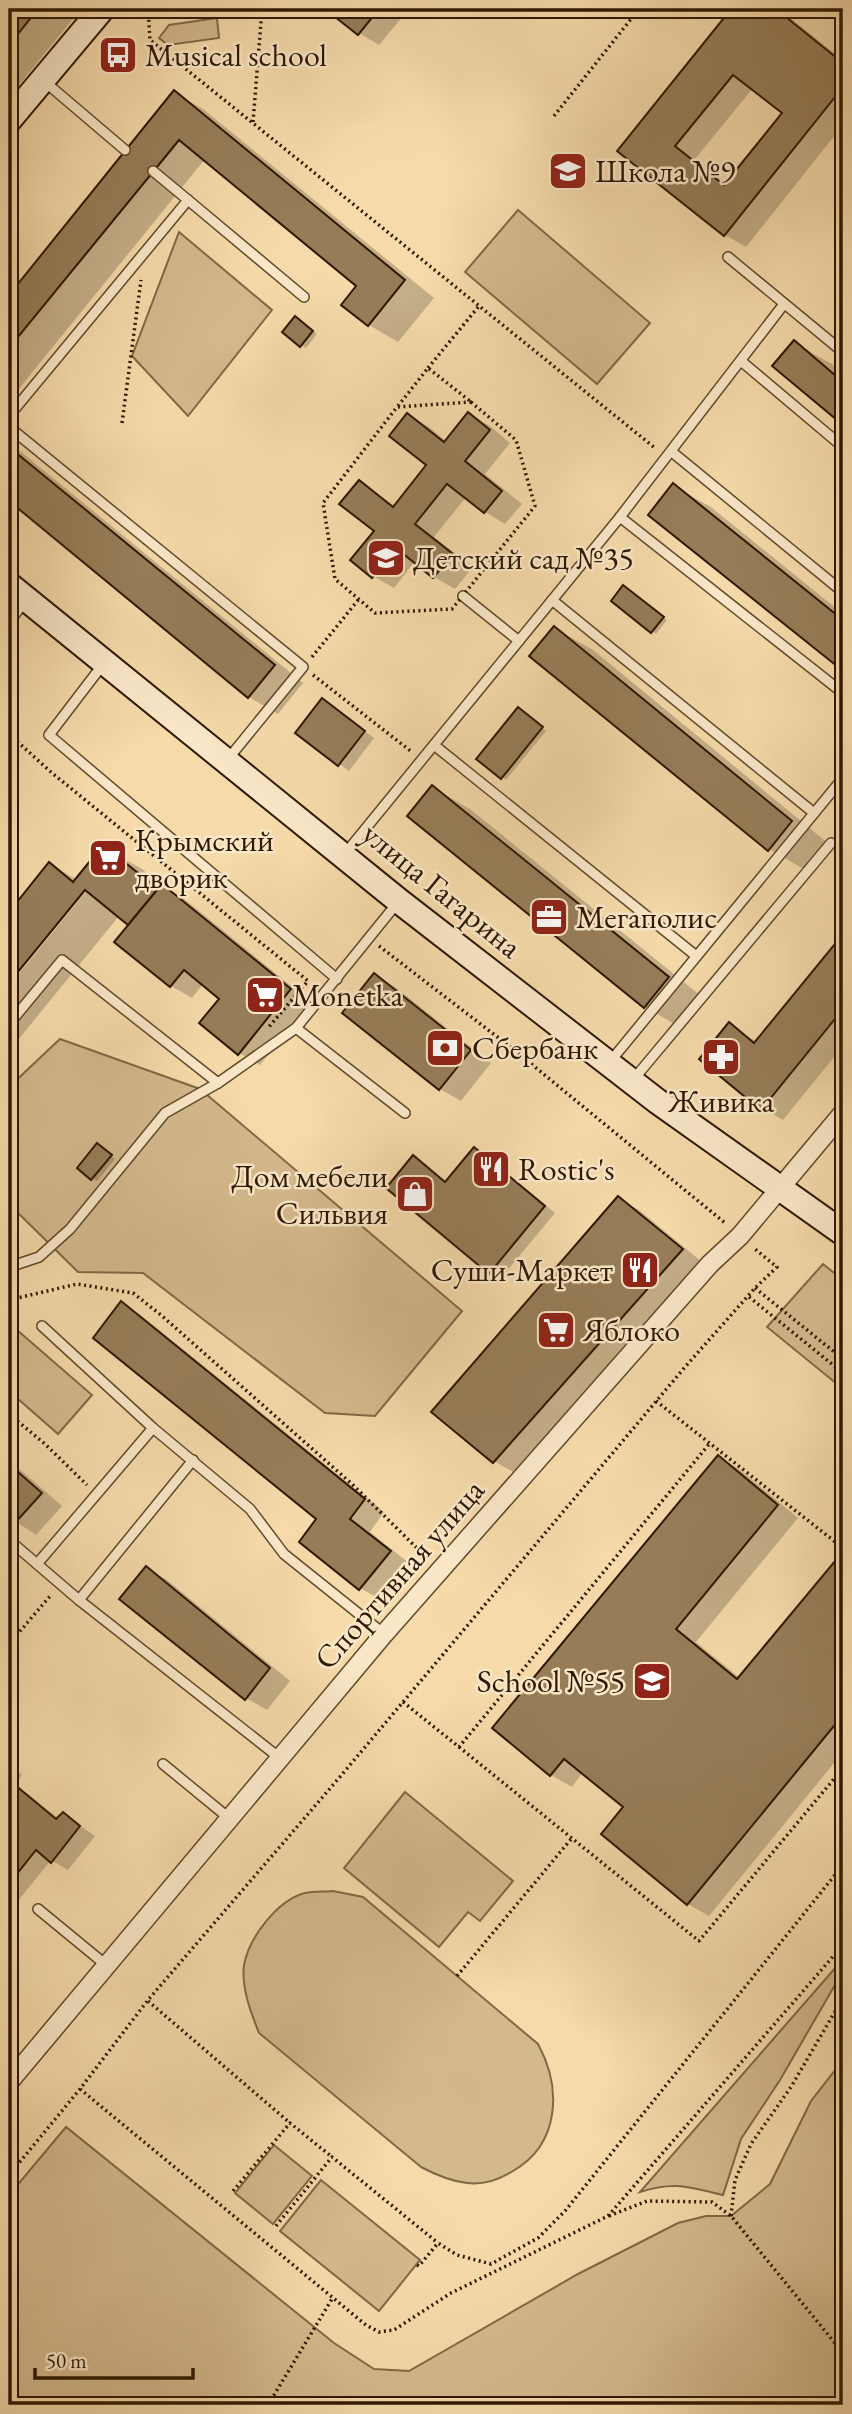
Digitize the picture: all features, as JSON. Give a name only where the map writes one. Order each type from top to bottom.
[{"type":"street","points":[[9,120],[102,9]]},
{"type":"street","name":"улица Гагарина","points":[[18,593],[399,901],[632,1082],[843,1233]]},
{"type":"street","name":"Спортивная улица","points":[[9,2082],[384,1634],[710,1264],[740,1236],[843,1113]]},
{"type":"lane","points":[[43,80],[125,150]]},
{"type":"lane","points":[[153,171],[304,297]]},
{"type":"lane","points":[[9,416],[188,200]]},
{"type":"lane","points":[[728,257],[843,352]]},
{"type":"lane","points":[[344,855],[620,517],[784,304]]},
{"type":"lane","points":[[741,361],[843,447]]},
{"type":"lane","points":[[9,427],[303,667],[227,761]]},
{"type":"lane","points":[[669,455],[843,592]]},
{"type":"lane","points":[[620,517],[843,693]]},
{"type":"lane","points":[[9,622],[18,593]]},
{"type":"lane","points":[[463,596],[519,641]]},
{"type":"lane","points":[[552,600],[814,813]]},
{"type":"lane","points":[[105,663],[49,735],[337,979]]},
{"type":"lane","points":[[434,745],[695,955]]},
{"type":"lane","points":[[609,1063],[843,778]]},
{"type":"lane","points":[[632,1082],[831,843]]},
{"type":"lane","points":[[9,1267],[39,1257],[70,1229],[164,1112],[218,1083],[296,1028],[399,901]]},
{"type":"lane","points":[[9,1024],[62,960],[218,1083]]},
{"type":"lane","points":[[296,1028],[405,1113]]},
{"type":"lane","points":[[42,1326],[153,1428],[250,1510],[284,1554],[384,1634]]},
{"type":"lane","points":[[37,1564],[153,1428]]},
{"type":"lane","points":[[79,1600],[193,1460]]},
{"type":"lane","points":[[9,1540],[79,1600],[281,1759]]},
{"type":"lane","points":[[163,1764],[230,1819]]},
{"type":"lane","points":[[38,1909],[106,1965]]},
{"type":"path","points":[[148,9],[150,40],[479,306],[669,455]]},
{"type":"path","points":[[253,123],[262,9]]},
{"type":"path","points":[[555,116],[639,9]]},
{"type":"path","points":[[118,55],[129,65]]},
{"type":"path","points":[[122,424],[145,252]]},
{"type":"path","points":[[428,369],[516,440],[536,506],[452,609],[374,612],[335,579],[323,503],[397,407],[479,306]]},
{"type":"path","points":[[397,407],[471,402]]},
{"type":"path","points":[[359,599],[303,667],[422,760]]},
{"type":"path","points":[[9,734],[52,773],[307,981],[264,1033]]},
{"type":"path","points":[[9,2175],[80,2089],[148,2000],[656,1401],[755,1288],[777,1267],[513,1049],[369,938]]},
{"type":"path","points":[[9,1300],[77,1284],[133,1293],[352,1484],[440,1571]]},
{"type":"path","points":[[755,1288],[843,1359]]},
{"type":"path","points":[[749,1297],[843,1373]]},
{"type":"path","points":[[656,1401],[843,1548]]},
{"type":"path","points":[[9,1414],[45,1444],[96,1494]]},
{"type":"path","points":[[458,1747],[710,1443]]},
{"type":"path","points":[[9,1644],[61,1584]]},
{"type":"path","points":[[403,1702],[699,1941],[843,1768]]},
{"type":"path","points":[[457,1976],[572,1838]]},
{"type":"path","points":[[148,2000],[290,2123],[438,2243],[457,2255],[491,2264],[538,2238],[565,2211],[843,1865]]},
{"type":"path","points":[[608,2216],[843,1945]]},
{"type":"path","points":[[731,2216],[735,2180],[751,2144],[791,2087],[843,1998]]},
{"type":"path","points":[[80,2089],[332,2299],[379,2332],[394,2330],[451,2293],[608,2216],[647,2200],[712,2202],[731,2216],[843,2353]]},
{"type":"path","points":[[233,2191],[290,2123]]},
{"type":"path","points":[[276,2226],[332,2157]]},
{"type":"path","points":[[417,2265],[419,2266],[438,2243]]},
{"type":"path","points":[[268,2405],[332,2299]]},
{"type":"shaded area","points":[[217,18],[219,38],[168,45],[159,38],[169,25]]},
{"type":"shaded area","points":[[518,210],[650,323],[597,384],[465,272]]},
{"type":"shaded area","points":[[179,232],[272,310],[188,416],[132,356]]},
{"type":"shaded area","points":[[60,1039],[200,1089],[462,1311],[375,1416],[325,1413],[143,1273],[78,1272],[9,1204],[9,1087]]},
{"type":"shaded area","points":[[823,1264],[843,1280],[843,1319],[835,1313],[843,1321],[843,1389],[767,1327]]},
{"type":"shaded area","points":[[9,1323],[92,1395],[58,1434],[9,1391]]},
{"type":"shaded area","points":[[405,1792],[513,1881],[480,1921],[468,1912],[439,1947],[344,1868]]},
{"type":"shaded area","points":[[333,1891],[363,1897],[538,2044],[551,2079],[552,2114],[548,2131],[540,2146],[529,2160],[513,2171],[491,2181],[473,2183],[449,2179],[421,2167],[259,2033],[244,1982],[244,1965],[252,1943],[266,1921],[285,1903],[305,1893]]},
{"type":"shaded area","points":[[843,1959],[843,1971],[780,2080],[741,2139],[723,2195],[672,2186],[640,2192]]},
{"type":"shaded area","points":[[843,2060],[843,2405],[9,2405],[9,2195],[66,2127],[334,2343],[374,2369],[409,2371],[578,2274],[678,2223],[706,2216],[731,2216],[770,2184],[811,2101]]},
{"type":"shaded area","points":[[274,2145],[312,2176],[273,2224],[235,2193]]},
{"type":"shaded area","points":[[321,2180],[420,2260],[379,2311],[280,2231]]},
{"type":"building","points":[[9,9],[38,9],[9,45]]},
{"type":"building","points":[[325,9],[379,9],[358,35]]},
{"type":"building","points":[[731,9],[776,9],[843,63],[843,87],[724,236],[617,151]],"holes":[[[733,75],[782,113],[724,185],[675,146]]]},
{"type":"building","points":[[174,90],[405,280],[368,326],[341,305],[356,286],[179,140],[9,348],[9,295]]},
{"type":"building","points":[[295,316],[313,331],[300,347],[282,332]]},
{"type":"building","points":[[794,340],[843,382],[843,425],[772,366]]},
{"type":"building","points":[[468,412],[490,430],[465,461],[502,491],[484,513],[447,484],[415,524],[453,554],[433,578],[396,548],[372,578],[350,560],[374,531],[339,504],[359,480],[393,507],[426,465],[389,436],[407,413],[444,442]]},
{"type":"building","points":[[9,447],[275,665],[248,698],[9,501]]},
{"type":"building","points":[[673,483],[843,620],[843,671],[648,515]]},
{"type":"building","points":[[623,585],[664,617],[651,633],[611,601]]},
{"type":"building","points":[[554,626],[792,821],[768,851],[529,656]]},
{"type":"building","points":[[322,698],[365,731],[338,766],[295,733]]},
{"type":"building","points":[[518,707],[543,727],[501,779],[476,759]]},
{"type":"building","points":[[432,785],[669,977],[644,1008],[407,816]]},
{"type":"building","points":[[103,845],[158,889],[128,925],[85,890],[9,983],[9,912],[49,862],[73,882]]},
{"type":"building","points":[[162,884],[291,989],[238,1055],[199,1023],[219,999],[184,970],[170,987],[114,942]]},
{"type":"building","points":[[843,934],[843,1009],[761,1110],[699,1059],[729,1022],[754,1043]]},
{"type":"building","points":[[374,973],[471,1050],[439,1090],[342,1013]]},
{"type":"building","points":[[97,1143],[112,1155],[91,1180],[77,1168]]},
{"type":"building","points":[[474,1147],[545,1206],[489,1274],[386,1188],[413,1155],[445,1182]]},
{"type":"building","name":"Яблоко","points":[[618,1196],[683,1249],[493,1463],[431,1412]]},
{"type":"building","points":[[121,1301],[365,1499],[350,1519],[391,1551],[359,1590],[299,1542],[316,1519],[93,1338]]},
{"type":"building","points":[[718,1455],[778,1505],[676,1629],[737,1679],[840,1555],[843,1557],[843,1715],[687,1905],[601,1834],[623,1807],[564,1759],[550,1776],[492,1728]]},
{"type":"building","points":[[9,1464],[42,1493],[14,1524],[9,1519]]},
{"type":"building","points":[[146,1566],[270,1668],[245,1700],[119,1599]]},
{"type":"building","points":[[9,1780],[56,1819],[63,1812],[80,1826],[51,1863],[36,1850],[9,1884]]},
{"type":"place","name":"Musical school","points":[[118,55]]},
{"type":"place","name":"Школа №9","points":[[568,171]]},
{"type":"place","name":"Детский сад №35","points":[[386,558]]},
{"type":"place","name":"Крымский дворик","points":[[108,858]]},
{"type":"place","name":"Мегаполис","points":[[549,917]]},
{"type":"place","name":"Monetka","points":[[265,995]]},
{"type":"place","name":"Сбербанк","points":[[445,1048]]},
{"type":"place","name":"Живика","points":[[721,1057]]},
{"type":"place","name":"Rostic's","points":[[491,1169]]},
{"type":"place","name":"Дом мебели Сильвия","points":[[415,1194]]},
{"type":"place","name":"Суши-Маркет","points":[[640,1270]]},
{"type":"place","name":"Яблоко","points":[[556,1330]]},
{"type":"place","name":"School №55","points":[[652,1681]]}]
